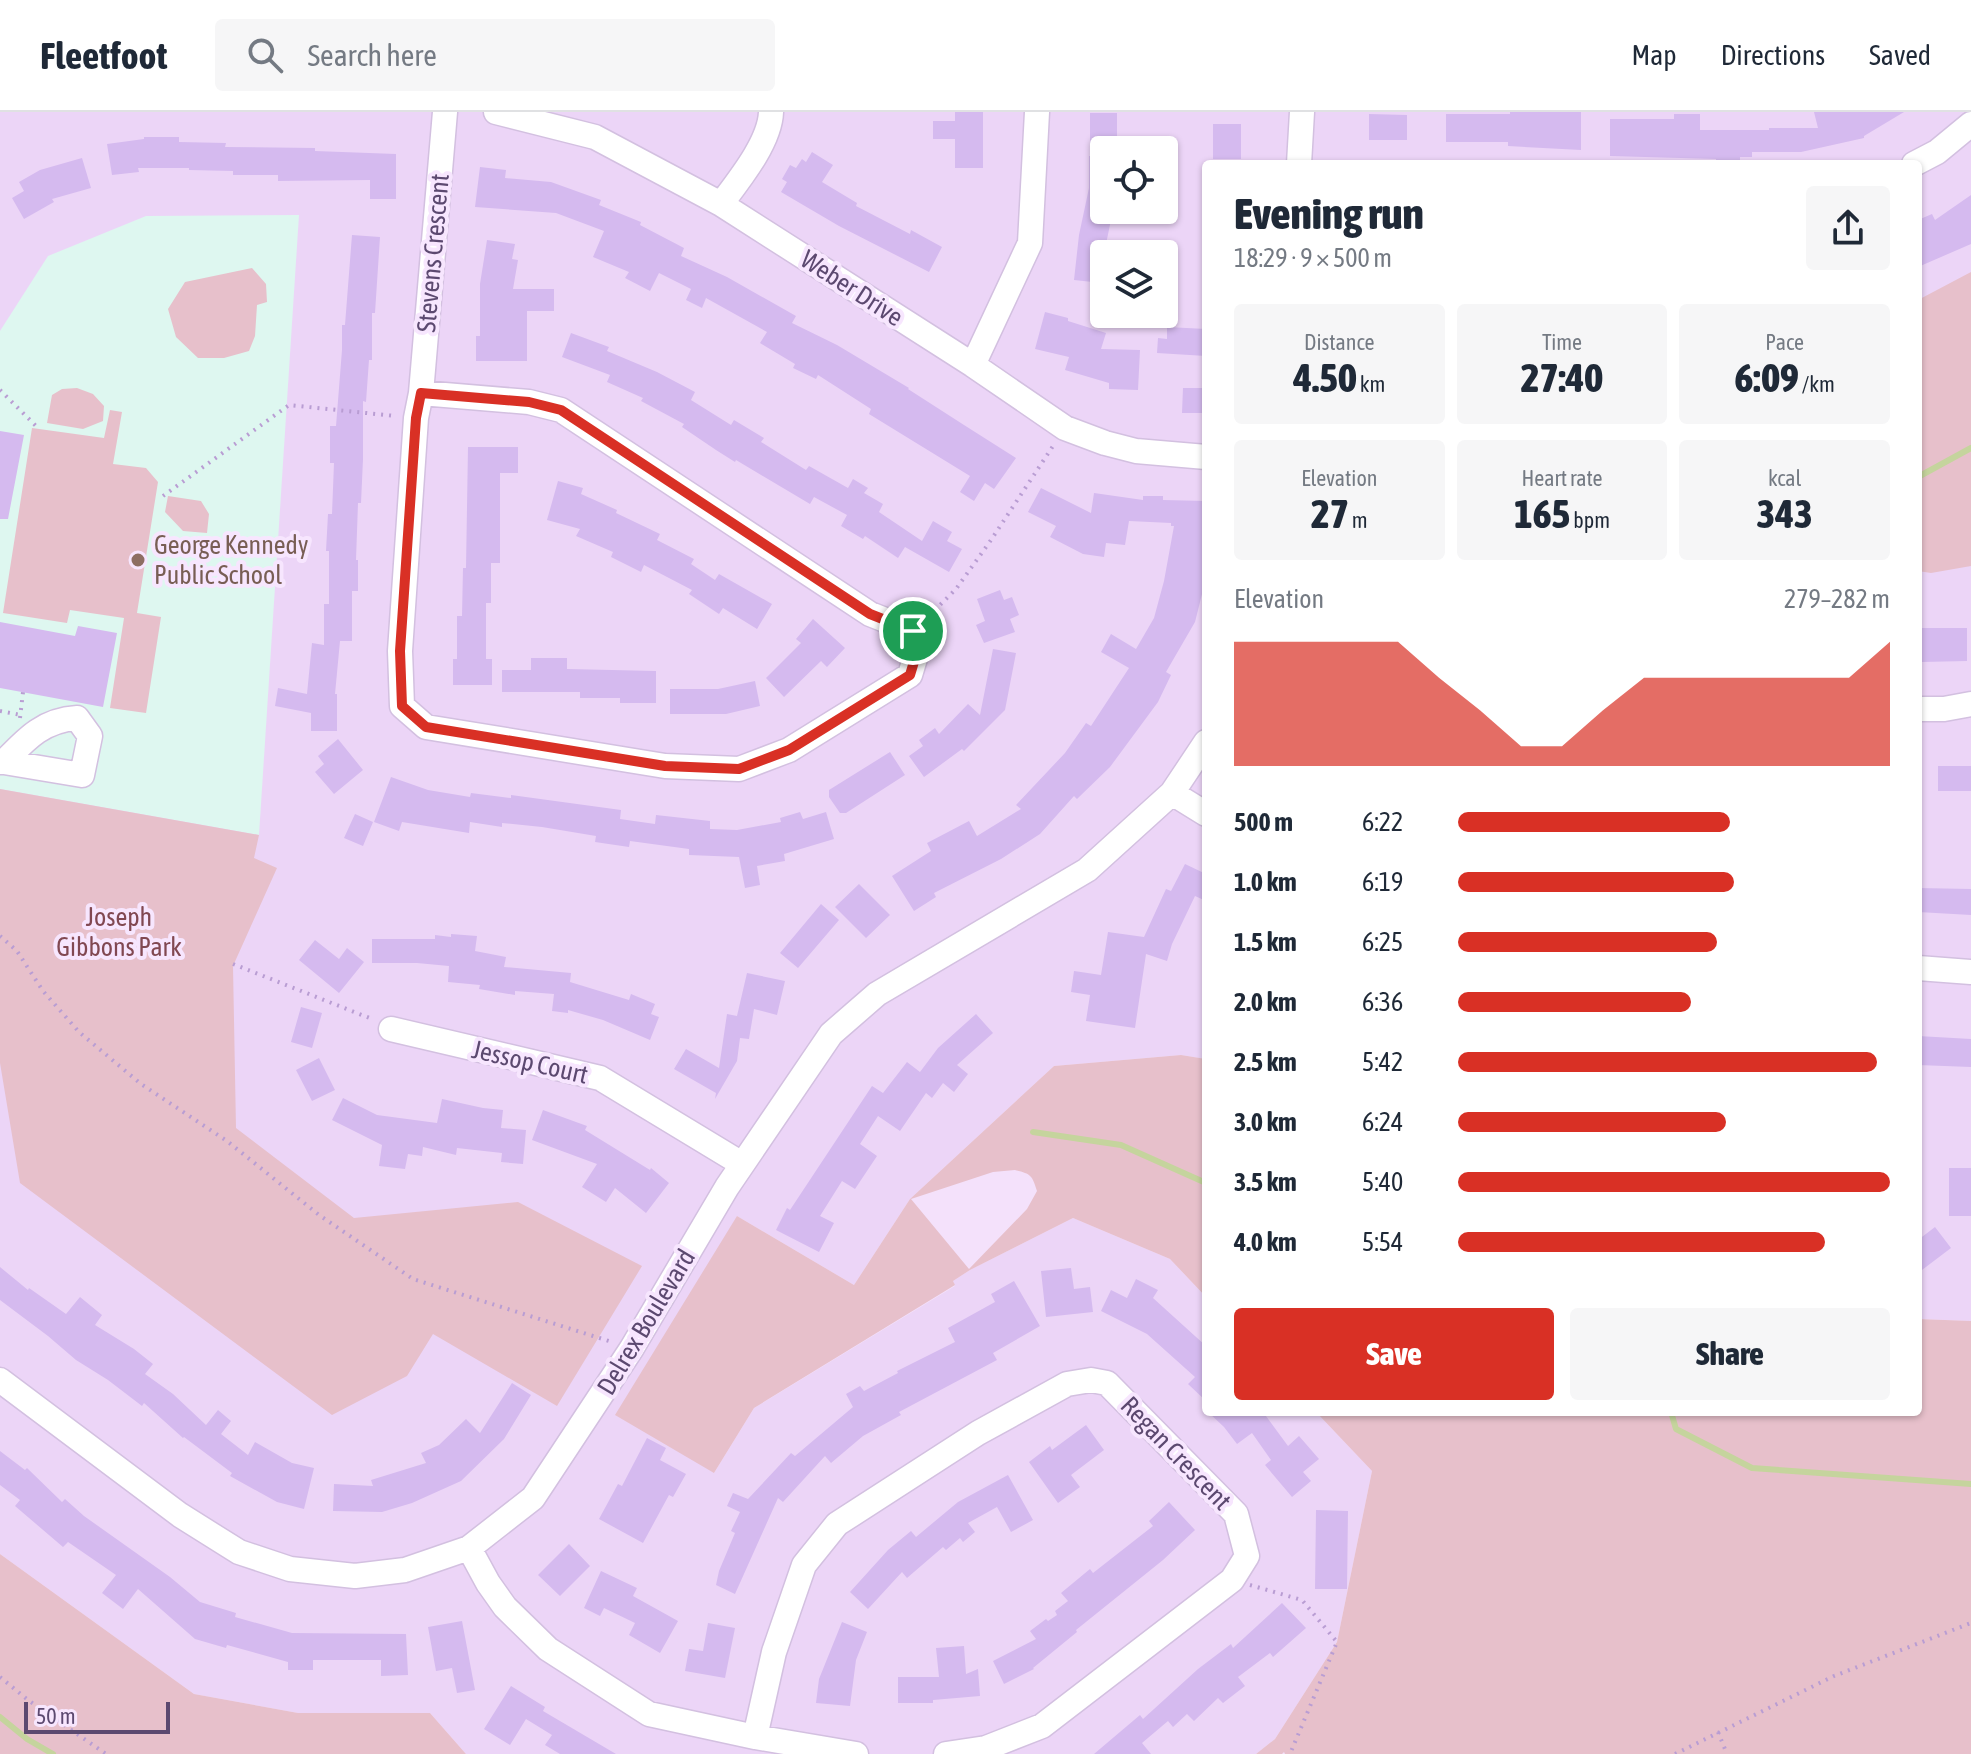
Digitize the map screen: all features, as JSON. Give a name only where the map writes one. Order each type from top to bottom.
[{"type":"street","name":"Stevens Crescent","points":[[445,112],[421,393],[416,418],[400,651],[402,706],[426,727],[665,766],[739,769],[789,750],[910,675],[916,655],[913,631]]},
{"type":"street","name":"Weber Drive","points":[[496,112],[595,137],[721,204],[973,365],[1065,428],[1136,451],[1202,457]]},
{"type":"street","points":[[721,204],[750,166],[771,122],[771,112]]},
{"type":"street","points":[[973,365],[1030,243],[1037,112]]},
{"type":"street","points":[[1299,160],[1302,112]]},
{"type":"street","points":[[1922,160],[1937,152],[1971,124]]},
{"type":"street","points":[[421,393],[529,402],[561,410],[870,614],[913,631]]},
{"type":"street","points":[[1922,709],[1971,704]]},
{"type":"street","name":"Delrex Boulevard","points":[[0,1380],[180,1515],[239,1552],[290,1569],[355,1576],[405,1570],[469,1548],[533,1498],[632,1348],[742,1164],[831,1034],[877,994],[1087,870],[1172,793],[1202,748]]},
{"type":"street","points":[[1172,793],[1202,812]]},
{"type":"street","points":[[1922,968],[1971,972]]},
{"type":"street","name":"Jessop Court","points":[[391,1029],[600,1078],[742,1164]]},
{"type":"street","name":"Regan Crescent","points":[[755,1737],[774,1652],[804,1565],[837,1524],[978,1433],[1067,1384],[1091,1380],[1107,1383],[1236,1514],[1247,1556],[1232,1580]]},
{"type":"street","points":[[469,1548],[505,1607],[548,1649],[649,1714],[755,1737],[856,1754]]},
{"type":"street","points":[[946,1754],[986,1748],[1042,1726],[1232,1580]]},
{"type":"path","points":[[1,393],[36,426]]},
{"type":"path","points":[[163,496],[289,405],[416,418]]},
{"type":"path","points":[[913,631],[956,589],[1065,428]]},
{"type":"path","points":[[0,936],[17,951],[43,991],[79,1032],[131,1075],[227,1141],[319,1215],[413,1279],[632,1348]]},
{"type":"path","points":[[233,964],[366,1016],[391,1029]]},
{"type":"path","points":[[1232,1580],[1302,1600],[1337,1642],[1290,1754]]},
{"type":"path","points":[[1675,1754],[1834,1676],[1971,1623]]},
{"type":"path","points":[[0,1677],[106,1754]]},
{"type":"path","points":[[1718,1732],[1727,1754]]},
{"type":"shaded area","points":[[0,112],[1971,112],[1971,1321],[1922,1319],[1922,160],[1202,160],[1202,1058],[1181,1055],[1054,1066],[910,1199],[854,1285],[737,1216],[714,1473],[754,1408],[955,1286],[953,1281],[970,1270],[1073,1218],[1170,1259],[1202,1293],[1202,1416],[1320,1416],[1372,1471],[1337,1642],[1275,1739],[1256,1754],[466,1754],[430,1713],[298,1713],[194,1694],[0,1554]]},
{"type":"shaded area","name":"George Kennedy Public School","points":[[299,215],[259,835],[0,789],[0,331],[48,256],[146,216]]},
{"type":"green space","points":[[252,268],[266,284],[267,302],[257,305],[255,336],[249,351],[224,358],[198,358],[176,337],[168,309],[185,282]]},
{"type":"green space","points":[[1971,272],[1971,566],[1931,573],[1922,572],[1922,298]]},
{"type":"green space","points":[[77,388],[93,394],[104,406],[103,421],[83,429],[47,423],[52,395],[62,389]]},
{"type":"green space","points":[[110,410],[122,412],[113,464],[146,468],[158,482],[137,613],[161,617],[146,713],[110,708],[124,618],[70,610],[67,623],[3,613],[32,428],[104,438]]},
{"type":"green space","points":[[168,496],[201,501],[209,514],[207,533],[183,531],[165,512]]},
{"type":"green space","name":"Joseph Gibbons Park","points":[[0,789],[259,835],[254,858],[277,868],[233,966],[236,1128],[354,1218],[518,1202],[642,1266],[557,1406],[433,1334],[407,1376],[332,1415],[20,1183],[0,1063]]},
{"type":"green space","points":[[1181,1055],[1202,1058],[1202,1293],[1170,1259],[1073,1218],[970,1270],[953,1281],[955,1285],[754,1408],[714,1473],[615,1415],[737,1216],[854,1285],[910,1199],[1054,1066]],"holes":[[[1015,1170],[1028,1174],[1037,1191],[1027,1209],[969,1269],[911,1199],[993,1172]]]},
{"type":"green space","points":[[1922,1319],[1971,1321],[1971,1754],[1256,1754],[1275,1739],[1337,1642],[1372,1471],[1320,1416],[1922,1416]]},
{"type":"green space","points":[[0,1554],[194,1694],[298,1713],[430,1713],[466,1754],[0,1754]]},
{"type":"building","points":[[955,112],[983,112],[983,168],[955,168],[955,139],[933,139],[933,121],[955,121]]},
{"type":"building","points":[[1581,112],[1581,150],[1508,146],[1508,142],[1446,142],[1446,114]]},
{"type":"building","points":[[1814,112],[1904,112],[1864,138],[1801,152],[1752,152],[1752,157],[1740,157],[1740,160],[1610,156],[1610,119],[1674,119],[1674,114],[1700,114],[1700,130],[1818,128]]},
{"type":"building","points":[[1090,113],[1117,113],[1117,136],[1090,136]]},
{"type":"building","points":[[1369,114],[1407,115],[1407,140],[1369,140]]},
{"type":"building","points":[[1213,124],[1241,124],[1241,159],[1213,159]]},
{"type":"building","points":[[144,137],[179,137],[179,142],[226,143],[225,147],[315,148],[315,151],[396,154],[396,199],[370,199],[370,180],[278,181],[278,175],[233,175],[233,171],[189,168],[138,168],[139,172],[112,175],[107,144]]},
{"type":"building","points":[[812,152],[833,165],[822,182],[857,203],[856,206],[942,247],[929,272],[781,192],[787,182],[782,179],[790,165],[796,168],[802,159],[806,162]]},
{"type":"building","points":[[1090,156],[1090,224],[1110,224],[1107,240],[1090,240],[1090,282],[1074,280],[1089,188]]},
{"type":"building","points":[[82,158],[91,188],[52,199],[54,202],[24,219],[12,198],[24,191],[19,182],[40,170]]},
{"type":"building","points":[[480,167],[506,170],[505,178],[551,182],[601,200],[599,205],[641,222],[640,225],[684,248],[681,256],[727,277],[796,316],[792,323],[837,345],[909,388],[1016,458],[994,489],[985,483],[974,501],[960,492],[970,476],[869,414],[871,409],[818,375],[816,379],[793,368],[795,364],[760,343],[767,332],[706,298],[702,308],[686,300],[691,289],[659,273],[650,291],[625,278],[629,272],[593,257],[604,231],[556,213],[475,207]]},
{"type":"building","points":[[1971,195],[1971,244],[1922,265],[1922,218],[1932,214],[1935,220]]},
{"type":"building","points":[[352,235],[380,237],[375,313],[372,313],[372,360],[369,360],[366,402],[363,401],[363,459],[356,560],[358,591],[352,591],[352,641],[340,641],[335,694],[337,731],[311,731],[311,713],[275,706],[278,688],[307,694],[312,643],[324,645],[324,604],[329,604],[329,551],[326,551],[328,514],[332,514],[334,463],[330,463],[330,426],[336,426],[342,325],[345,325]]},
{"type":"building","points":[[487,240],[515,244],[512,259],[518,260],[513,289],[554,289],[554,311],[527,311],[527,361],[476,361],[476,336],[480,336],[480,284]]},
{"type":"building","points":[[1045,312],[1106,333],[1101,349],[1140,350],[1138,390],[1109,389],[1109,383],[1065,370],[1069,357],[1035,349]]},
{"type":"building","points":[[1167,328],[1202,329],[1202,356],[1157,353],[1158,338],[1167,339]]},
{"type":"building","points":[[571,333],[609,347],[607,351],[695,392],[691,400],[731,425],[734,420],[764,438],[761,442],[806,470],[809,466],[848,488],[853,479],[868,488],[864,493],[883,504],[879,512],[922,541],[933,521],[952,532],[947,541],[962,549],[949,572],[905,547],[898,558],[865,536],[863,539],[841,526],[847,515],[814,497],[810,504],[716,450],[682,427],[684,424],[641,401],[643,398],[607,382],[610,375],[562,357]]},
{"type":"building","points":[[1183,388],[1202,388],[1202,413],[1182,413]]},
{"type":"building","points":[[0,431],[24,435],[8,519],[0,519]]},
{"type":"building","points":[[468,447],[518,447],[518,473],[500,473],[500,563],[491,563],[491,603],[486,603],[486,659],[492,659],[492,685],[453,685],[453,659],[457,659],[457,616],[462,616],[463,568],[466,568]]},
{"type":"building","points":[[558,481],[583,488],[581,494],[660,534],[657,540],[694,559],[691,564],[715,580],[719,574],[772,604],[757,629],[723,608],[719,614],[689,594],[692,590],[644,565],[641,572],[611,557],[613,552],[576,536],[580,529],[547,520]]},
{"type":"building","points":[[1041,488],[1091,513],[1094,493],[1143,500],[1143,496],[1163,496],[1163,500],[1202,501],[1202,594],[1195,622],[1166,672],[1171,675],[1158,702],[1110,767],[1077,799],[1074,796],[1040,834],[1001,859],[934,893],[936,897],[914,911],[892,876],[931,851],[927,843],[969,821],[977,836],[1021,809],[1016,805],[1065,753],[1086,723],[1091,726],[1129,668],[1101,652],[1111,634],[1136,649],[1154,618],[1174,526],[1171,523],[1129,521],[1125,545],[1106,543],[1104,557],[1083,554],[1050,537],[1056,526],[1028,512]]},
{"type":"building","points":[[1000,590],[1004,600],[1012,597],[1019,615],[1010,619],[1015,632],[984,643],[976,625],[985,621],[977,599]]},
{"type":"building","points":[[813,619],[845,648],[827,667],[821,661],[784,697],[766,678],[801,643],[796,639]]},
{"type":"building","points":[[0,622],[75,636],[78,626],[117,633],[103,707],[0,688]]},
{"type":"building","points":[[1922,628],[1967,628],[1967,661],[1922,662]]},
{"type":"building","points":[[993,649],[1016,653],[1005,710],[964,751],[962,749],[924,777],[909,756],[923,746],[919,740],[935,728],[939,734],[968,704],[980,715]]},
{"type":"building","points":[[531,658],[567,658],[567,669],[656,671],[656,703],[620,703],[620,698],[580,698],[580,692],[502,692],[502,670],[531,670]]},
{"type":"building","points":[[755,681],[760,706],[726,714],[670,714],[670,689],[718,689]]},
{"type":"building","points":[[338,739],[363,770],[334,794],[315,772],[324,764],[318,756]]},
{"type":"building","points":[[890,752],[905,775],[846,813],[840,813],[829,797],[829,790]]},
{"type":"building","points":[[1938,766],[1971,766],[1971,791],[1938,791]]},
{"type":"building","points":[[391,777],[428,790],[470,797],[471,793],[511,798],[511,795],[621,810],[620,819],[655,824],[656,815],[710,821],[710,829],[737,830],[781,822],[780,818],[800,812],[803,819],[826,812],[834,839],[784,854],[785,861],[757,866],[760,885],[745,888],[739,857],[689,855],[689,849],[630,841],[629,847],[595,842],[596,836],[502,823],[502,827],[470,822],[469,833],[402,822],[399,831],[374,822]]},
{"type":"building","points":[[355,814],[373,822],[363,846],[344,838]]},
{"type":"building","points":[[1185,864],[1202,872],[1202,899],[1195,896],[1167,961],[1146,954],[1135,1028],[1086,1021],[1090,995],[1071,992],[1074,971],[1101,975],[1108,932],[1144,937],[1166,889],[1171,891]]},
{"type":"building","points":[[859,884],[890,915],[866,938],[835,907]]},
{"type":"building","points":[[1922,888],[1971,889],[1971,915],[1922,912]]},
{"type":"building","points":[[821,904],[839,920],[798,968],[780,953]]},
{"type":"building","points":[[451,934],[477,936],[475,951],[506,957],[504,967],[571,973],[570,982],[629,1000],[631,994],[655,1004],[651,1014],[659,1017],[650,1040],[603,1020],[568,1010],[568,1013],[552,1011],[554,994],[515,991],[515,995],[479,989],[480,985],[448,982],[449,966],[372,963],[372,939],[435,939],[435,935],[451,937]]},
{"type":"building","points":[[315,940],[339,959],[347,948],[364,962],[339,993],[299,960]]},
{"type":"building","points":[[747,973],[785,981],[777,1015],[754,1009],[749,1039],[740,1038],[737,1061],[715,1099],[716,1093],[674,1069],[686,1049],[719,1068],[727,1014],[737,1016]]},
{"type":"building","points":[[301,1007],[322,1013],[312,1048],[291,1042]]},
{"type":"building","points":[[976,1014],[993,1033],[957,1065],[968,1074],[954,1092],[943,1083],[932,1098],[926,1093],[900,1131],[878,1116],[860,1144],[877,1156],[855,1189],[842,1181],[820,1216],[834,1223],[819,1252],[776,1230],[787,1208],[790,1210],[872,1086],[883,1093],[907,1062],[920,1072],[938,1048]]},
{"type":"building","points":[[1922,1036],[1971,1039],[1971,1067],[1922,1065]]},
{"type":"building","points":[[319,1058],[335,1090],[312,1101],[296,1070]]},
{"type":"building","points":[[343,1098],[377,1115],[437,1123],[442,1099],[503,1110],[501,1128],[526,1130],[523,1164],[501,1162],[502,1153],[457,1148],[456,1155],[423,1147],[422,1156],[408,1154],[405,1169],[379,1166],[382,1145],[332,1120]]},
{"type":"building","points":[[543,1110],[587,1126],[585,1130],[651,1168],[669,1183],[646,1213],[615,1188],[606,1202],[582,1187],[597,1164],[532,1140]]},
{"type":"building","points":[[1949,1168],[1971,1168],[1971,1216],[1949,1216]]},
{"type":"building","points":[[1935,1227],[1951,1248],[1922,1270],[1922,1237]]},
{"type":"building","points":[[0,1267],[28,1290],[66,1314],[80,1297],[102,1315],[95,1325],[153,1364],[145,1374],[173,1394],[206,1425],[218,1410],[231,1421],[221,1434],[248,1455],[255,1442],[292,1463],[314,1468],[304,1509],[277,1502],[230,1476],[232,1473],[183,1438],[144,1403],[142,1406],[76,1360],[0,1300]]},
{"type":"building","points":[[1071,1268],[1074,1289],[1090,1287],[1093,1312],[1046,1317],[1041,1271]]},
{"type":"building","points":[[1136,1279],[1158,1290],[1153,1298],[1202,1342],[1202,1397],[1188,1384],[1195,1377],[1147,1334],[1101,1311],[1111,1290],[1127,1298]]},
{"type":"building","points":[[1014,1281],[1040,1326],[993,1353],[997,1360],[899,1412],[901,1415],[863,1436],[831,1463],[825,1456],[783,1502],[778,1498],[735,1594],[716,1585],[735,1533],[731,1531],[740,1512],[727,1506],[733,1493],[748,1499],[791,1453],[795,1456],[853,1407],[846,1394],[860,1386],[864,1391],[955,1342],[948,1328],[995,1302],[991,1294]]},
{"type":"building","points":[[512,1383],[531,1395],[504,1439],[461,1481],[412,1503],[382,1512],[333,1511],[334,1484],[373,1486],[371,1480],[426,1463],[421,1453],[439,1445],[466,1419],[480,1433]]},
{"type":"building","points":[[1212,1416],[1266,1416],[1288,1446],[1299,1436],[1319,1459],[1303,1472],[1311,1481],[1292,1497],[1265,1465],[1271,1460],[1252,1433],[1237,1444]]},
{"type":"building","points":[[1086,1425],[1104,1450],[1071,1475],[1080,1487],[1058,1503],[1029,1462],[1050,1446],[1052,1450]]},
{"type":"building","points":[[647,1438],[666,1448],[660,1460],[686,1474],[673,1497],[669,1495],[643,1543],[599,1519],[618,1484],[622,1486]]},
{"type":"building","points":[[0,1451],[25,1470],[27,1468],[62,1502],[65,1499],[200,1602],[236,1613],[235,1617],[292,1633],[406,1634],[408,1675],[381,1676],[381,1660],[313,1660],[313,1670],[288,1670],[288,1662],[195,1639],[138,1589],[123,1609],[102,1593],[116,1575],[68,1542],[63,1547],[15,1506],[20,1500],[0,1485]]},
{"type":"building","points":[[1008,1475],[1033,1520],[1011,1532],[997,1507],[968,1523],[975,1532],[963,1542],[960,1538],[946,1550],[943,1547],[907,1578],[902,1572],[868,1609],[850,1592],[888,1550],[911,1531],[916,1537],[958,1502]]},
{"type":"building","points":[[1169,1502],[1195,1530],[1034,1669],[1004,1684],[993,1661],[1036,1639],[1030,1631],[1057,1615],[1055,1611],[1068,1601],[1061,1593],[1090,1569],[1093,1573],[1153,1526],[1149,1521]]},
{"type":"building","points":[[1316,1510],[1348,1511],[1347,1589],[1315,1589]]},
{"type":"building","points":[[569,1544],[590,1566],[560,1596],[538,1575]]},
{"type":"building","points":[[601,1571],[637,1588],[633,1596],[678,1621],[660,1653],[629,1635],[635,1623],[604,1608],[600,1616],[584,1608]]},
{"type":"building","points":[[1282,1603],[1306,1628],[1273,1657],[1270,1653],[1238,1677],[1245,1686],[1223,1703],[1218,1698],[1194,1721],[1187,1714],[1173,1727],[1168,1721],[1142,1743],[1151,1754],[1094,1754],[1140,1715],[1143,1719],[1198,1669],[1231,1644],[1233,1648]]},
{"type":"building","points":[[462,1621],[475,1690],[457,1693],[452,1668],[436,1671],[428,1627]]},
{"type":"building","points":[[842,1622],[867,1632],[856,1660],[850,1706],[816,1703],[819,1679]]},
{"type":"building","points":[[708,1623],[735,1628],[725,1678],[685,1671],[689,1649],[703,1651]]},
{"type":"building","points":[[964,1646],[966,1674],[978,1669],[980,1696],[933,1700],[933,1703],[898,1703],[898,1677],[939,1677],[936,1648]]},
{"type":"building","points":[[511,1686],[545,1707],[543,1711],[616,1754],[560,1754],[545,1745],[552,1735],[526,1719],[510,1745],[484,1729]]},
{"type":"waterway","points":[[1922,475],[1971,448]]},
{"type":"waterway","points":[[1033,1132],[1121,1145],[1202,1181]]},
{"type":"waterway","points":[[1672,1416],[1676,1429],[1752,1468],[1971,1484]]},
{"type":"waterway","points":[[0,1717],[27,1739],[53,1754]]},
{"type":"place","name":"George Kennedy Public School","points":[[138,560]]},
{"type":"route","points":[[421,393],[529,402],[561,410],[870,614],[913,631],[916,655],[910,675],[789,750],[739,769],[665,766],[426,727],[402,706],[400,651],[416,418],[421,393]]}]
